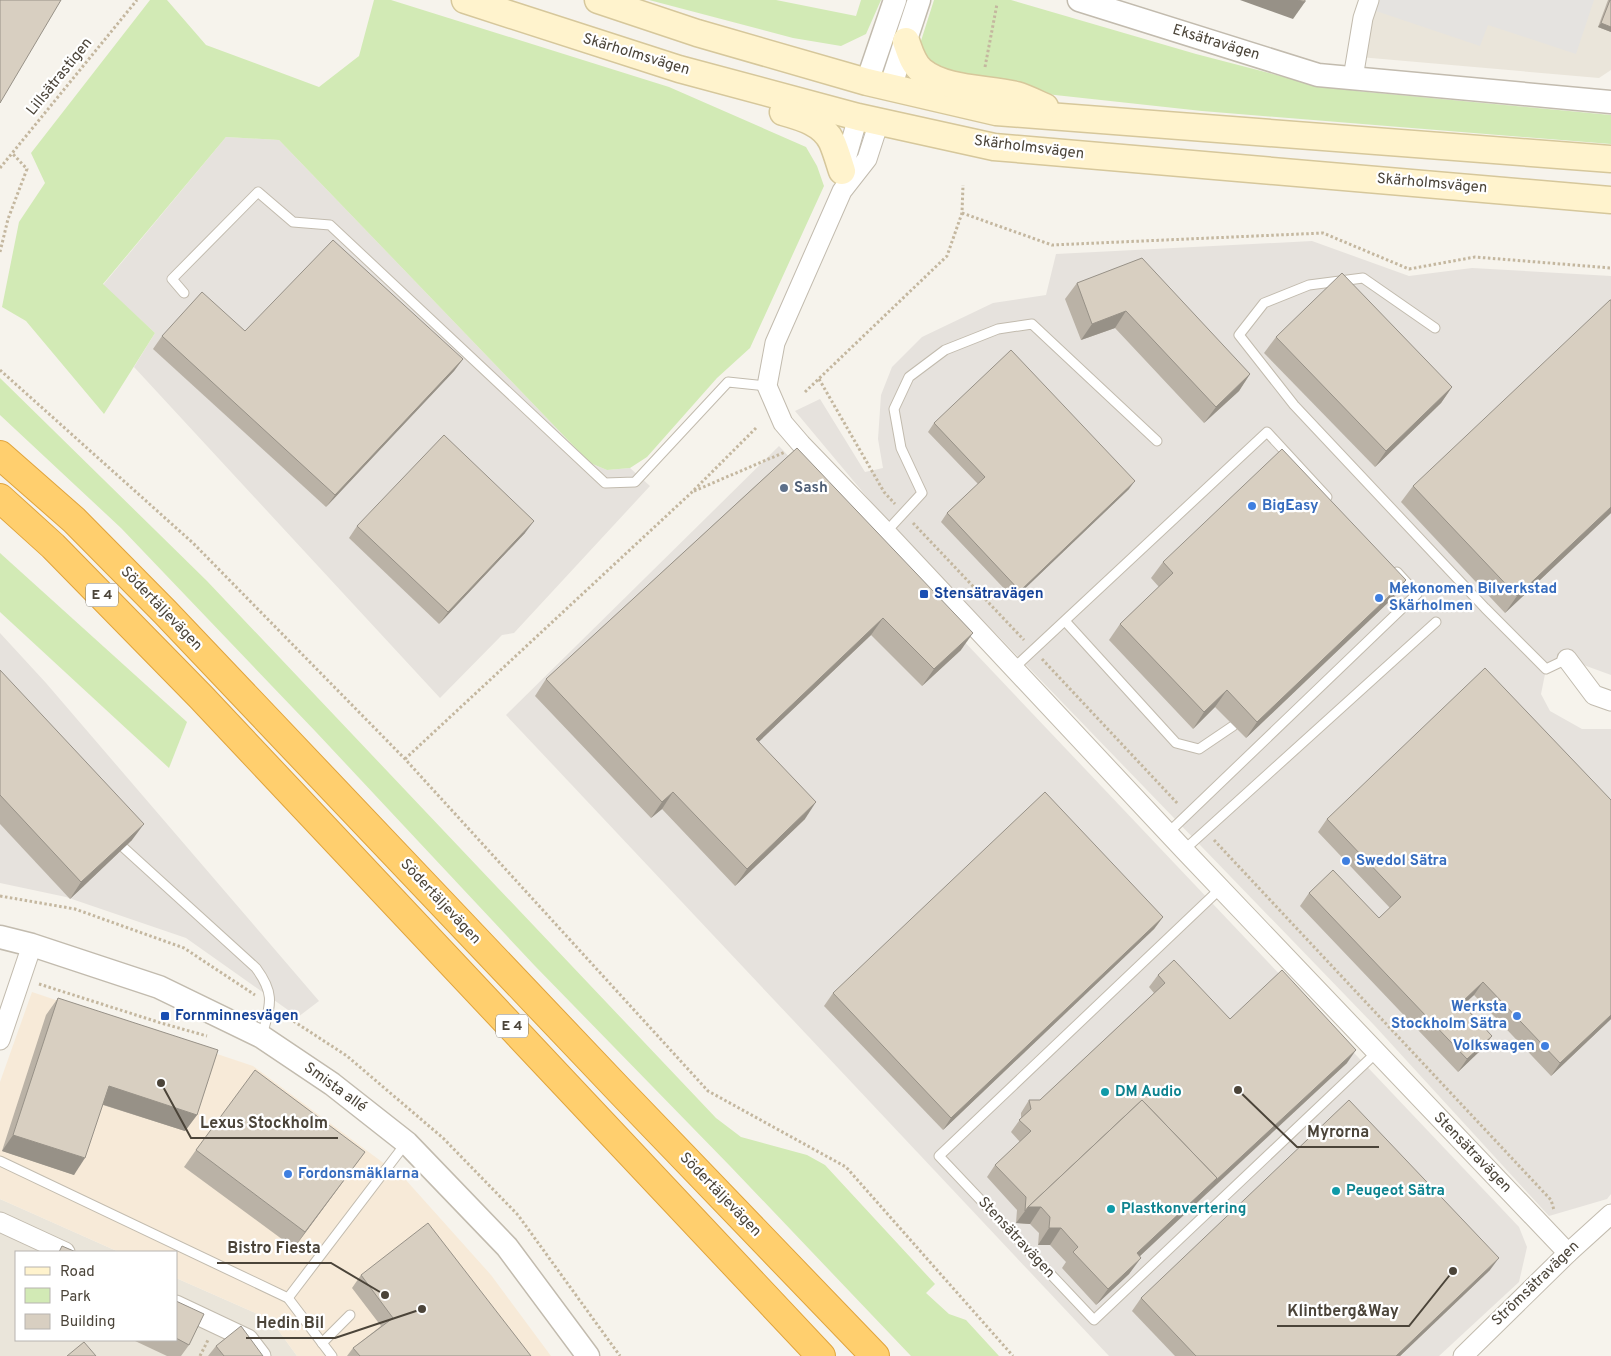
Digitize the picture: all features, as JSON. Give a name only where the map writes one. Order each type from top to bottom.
[{"type":"highway","name":"Södertäljevägen","points":[[0,455],[74,520],[164,612],[874,1356]]},
{"type":"highway","name":"E 4","points":[[0,498],[53,546],[201,696],[822,1356]]},
{"type":"main road","name":"Skärholmsvägen","points":[[465,0],[680,69],[868,119],[994,147],[1611,200]]},
{"type":"main road","points":[[598,0],[697,32],[879,85],[996,112],[1611,159]]},
{"type":"main road","points":[[906,41],[914,62],[922,71],[934,78],[947,83],[1017,96],[1069,117]]},
{"type":"main road","points":[[720,80],[764,106],[805,119],[818,126],[832,141],[842,181]]},
{"type":"main road","points":[[868,119],[879,85]]},
{"type":"street","points":[[879,85],[895,0]]},
{"type":"street","points":[[879,85],[906,41],[919,0]]},
{"type":"street","name":"Eksätravägen","points":[[1079,0],[1318,75],[1611,102]]},
{"type":"street","points":[[1353,78],[1363,18],[1369,0]]},
{"type":"street","points":[[767,386],[775,343],[842,181],[867,158],[868,119]]},
{"type":"street","name":"Stensätravägen","points":[[767,386],[783,423],[800,444],[886,532],[1184,850],[1568,1253]]},
{"type":"street","points":[[1567,659],[1594,695],[1611,701]]},
{"type":"street","name":"Smista allé","points":[[0,937],[32,945],[159,987],[262,1037],[332,1084],[407,1143],[508,1247],[588,1356]]},
{"type":"street","points":[[0,1040],[32,945]]},
{"type":"street","name":"Strömsätravägen","points":[[1463,1356],[1568,1253],[1611,1214]]},
{"type":"street","points":[[0,1222],[62,1251]]},
{"type":"street","points":[[178,1306],[248,1339],[261,1356]]},
{"type":"lane","points":[[184,292],[172,279],[258,192],[293,222],[330,225],[605,483],[635,482],[728,382],[767,386]]},
{"type":"lane","points":[[1435,328],[1363,278],[1309,285],[1264,303],[1239,335],[1294,405],[1485,608],[1546,669],[1567,659]]},
{"type":"lane","points":[[886,532],[922,493],[901,448],[894,409],[908,377],[945,350],[998,329],[1032,324],[1157,441]]},
{"type":"lane","points":[[1014,668],[1267,432],[1332,502]]},
{"type":"lane","points":[[1168,833],[1417,594],[1391,566]]},
{"type":"lane","points":[[1065,621],[1176,743],[1199,749],[1233,726]]},
{"type":"lane","points":[[1184,850],[1436,622]]},
{"type":"lane","points":[[124,848],[256,968],[266,981],[270,1006],[262,1037]]},
{"type":"lane","name":"Stensätravägen","points":[[1221,888],[939,1156],[1094,1320],[1377,1052]]},
{"type":"lane","points":[[288,1298],[407,1143]]},
{"type":"lane","points":[[0,1161],[288,1298],[332,1356]]},
{"type":"lane","points":[[322,1343],[350,1315]]},
{"type":"path","name":"Lillsätrastigen","points":[[0,168],[137,0]]},
{"type":"path","points":[[984,74],[997,4]]},
{"type":"path","points":[[0,252],[8,219],[27,169],[12,153]]},
{"type":"path","points":[[805,392],[947,256],[962,213],[963,185]]},
{"type":"path","points":[[962,213],[1052,245],[1323,233],[1409,269],[1474,257],[1611,268]]},
{"type":"path","points":[[0,370],[193,543],[405,759],[708,1091],[846,1167],[1013,1356]]},
{"type":"path","points":[[405,759],[691,492],[756,428]]},
{"type":"path","points":[[691,492],[800,444]]},
{"type":"path","points":[[20,978],[161,1023],[212,1037]]},
{"type":"shaded area","points":[[1360,0],[1611,0],[1611,70],[1599,78],[1348,56],[1351,25]]},
{"type":"shaded area","points":[[1380,0],[1594,0],[1576,54],[1488,25],[1480,46],[1376,11]]},
{"type":"shaded area","points":[[226,137],[279,140],[590,463],[607,470],[630,468],[650,486],[514,633],[502,635],[440,698],[134,367],[155,333],[103,285]]},
{"type":"shaded area","points":[[1312,241],[1409,276],[1472,268],[1611,276],[1611,675],[1567,659],[1546,669],[1541,694],[1550,711],[1582,729],[1611,729],[1611,1194],[1607,1199],[1549,1216],[1374,1025],[887,521],[795,411],[820,399],[865,472],[883,468],[878,439],[881,395],[892,367],[922,337],[993,303],[1046,295],[1056,254]]},
{"type":"shaded area","points":[[779,446],[1519,1227],[1527,1247],[1519,1282],[1439,1356],[1109,1356],[506,715]]},
{"type":"shaded area","points":[[0,633],[46,683],[319,1001],[298,1017],[186,938],[66,897],[0,883]]},
{"type":"shaded area","points":[[32,992],[253,1066],[405,1179],[491,1275],[551,1356],[297,1356],[271,1320],[178,1279],[178,1251],[117,1251],[0,1199],[0,1082]]},
{"type":"shaded area","points":[[0,1199],[117,1251],[15,1251],[15,1341],[178,1341],[178,1279],[271,1320],[297,1356],[0,1356]]},
{"type":"green space","points":[[150,0],[167,0],[206,45],[319,87],[359,56],[374,0],[391,0],[669,87],[806,147],[817,166],[824,186],[750,348],[717,378],[647,457],[630,468],[607,470],[590,463],[279,140],[226,137],[103,284],[155,333],[104,414],[26,321],[2,307],[19,222],[45,183],[31,153]]},
{"type":"green space","points":[[649,0],[776,0],[856,16],[861,0],[881,0],[866,34],[841,46],[793,38]]},
{"type":"green space","points":[[934,0],[1011,0],[1196,54],[1292,79],[1357,91],[1611,115],[1611,144],[1202,111],[999,89],[936,69],[923,57],[920,44]]},
{"type":"green space","points":[[0,378],[207,581],[716,1118],[741,1137],[807,1155],[825,1165],[935,1284],[926,1293],[949,1314],[966,1320],[999,1356],[911,1356],[730,1166],[535,966],[316,732],[121,528],[0,415]]},
{"type":"green space","points":[[0,553],[187,722],[169,768],[0,612]]},
{"type":"building","points":[[0,0],[61,0],[0,103]]},
{"type":"building","points":[[1611,0],[1611,27],[1601,23]]},
{"type":"building","points":[[333,240],[463,359],[335,495],[162,336],[202,292],[245,331]]},
{"type":"building","points":[[1142,258],[1250,374],[1216,407],[1126,311],[1092,324],[1077,283]]},
{"type":"building","points":[[1342,273],[1452,387],[1386,451],[1276,337]]},
{"type":"building","points":[[1610,300],[1611,507],[1517,596],[1413,486]]},
{"type":"building","points":[[1011,350],[1135,481],[1020,591],[947,513],[985,477],[934,423]]},
{"type":"building","points":[[444,435],[534,521],[448,612],[357,526]]},
{"type":"building","points":[[797,448],[973,633],[934,669],[883,618],[756,739],[816,802],[747,869],[673,792],[662,802],[546,679]]},
{"type":"building","points":[[1282,449],[1406,580],[1257,722],[1227,690],[1204,712],[1120,624],[1173,573],[1163,562]]},
{"type":"building","points":[[1485,668],[1611,800],[1611,1015],[1560,1063],[1483,982],[1461,1003],[1492,1036],[1467,1059],[1309,893],[1333,870],[1379,918],[1401,897],[1327,819]]},
{"type":"building","points":[[0,670],[144,824],[81,882],[0,795]]},
{"type":"building","points":[[1045,792],[1163,917],[951,1118],[833,993]]},
{"type":"building","points":[[1174,960],[1230,1019],[1282,970],[1356,1050],[1214,1182],[1217,1178],[1142,1100],[1025,1211],[1026,1197],[995,1165],[1031,1131],[1019,1120],[1031,1109],[1029,1100],[1040,1100],[1165,983],[1158,975]]},
{"type":"building","points":[[58,998],[218,1050],[197,1115],[109,1086],[85,1158],[13,1135]]},
{"type":"building","points":[[255,1070],[365,1152],[305,1232],[196,1150]]},
{"type":"building","name":"Plastkonvertering","points":[[1142,1100],[1217,1178],[1137,1253],[1141,1258],[1108,1289],[1073,1252],[1078,1247],[1061,1228],[1049,1228],[1050,1217],[1041,1207],[1028,1207]]},
{"type":"building","name":"Peugeot Sätra","points":[[1349,1100],[1499,1258],[1396,1356],[1196,1356],[1141,1298]]},
{"type":"building","points":[[428,1223],[531,1356],[360,1356],[353,1348],[393,1318],[361,1275]]},
{"type":"building","points":[[62,1246],[74,1251],[60,1251]]},
{"type":"building","points":[[178,1302],[204,1314],[189,1345],[178,1339]]},
{"type":"building","points":[[241,1326],[263,1356],[224,1356],[216,1346]]},
{"type":"building","points":[[84,1342],[96,1356],[67,1356]]},
{"type":"place","name":"Sash","points":[[784,488]]},
{"type":"place","name":"BigEasy","points":[[1252,506]]},
{"type":"place","name":"Stensätravägen","points":[[924,594]]},
{"type":"place","name":"Mekonomen Bilverkstad Skärholmen","points":[[1379,598]]},
{"type":"place","name":"Swedol Sätra","points":[[1346,861]]},
{"type":"place","name":"Fornminnesvägen","points":[[165,1016]]},
{"type":"place","name":"Werksta Stockholm Sätra","points":[[1517,1016]]},
{"type":"place","name":"Volkswagen","points":[[1545,1046]]},
{"type":"place","name":"Lexus Stockholm","points":[[161,1083]]},
{"type":"place","name":"Myrorna","points":[[1238,1090]]},
{"type":"place","name":"DM Audio","points":[[1105,1092]]},
{"type":"place","name":"Fordonsmäklarna","points":[[288,1174]]},
{"type":"place","name":"Peugeot Sätra","points":[[1336,1191]]},
{"type":"place","name":"Plastkonvertering","points":[[1111,1209]]},
{"type":"place","name":"Klintberg&Way","points":[[1453,1271]]},
{"type":"place","name":"Bistro Fiesta","points":[[385,1295]]},
{"type":"place","name":"Hedin Bil","points":[[422,1309]]}]
